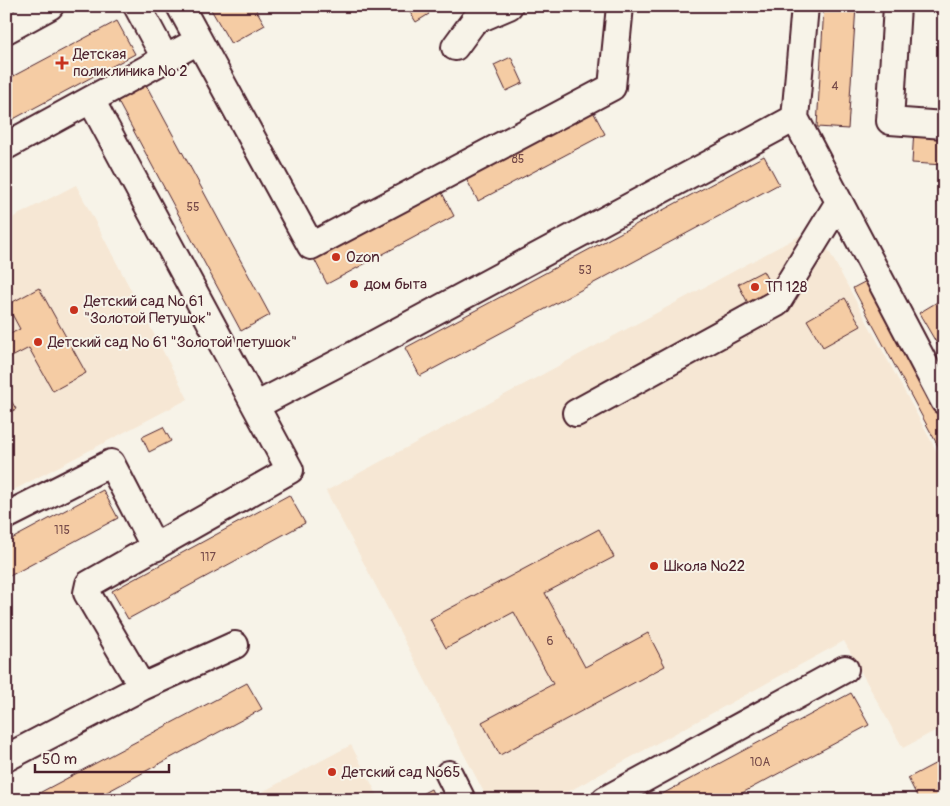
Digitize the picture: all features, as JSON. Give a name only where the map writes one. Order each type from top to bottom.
[{"type":"lane","points":[[6,30],[50,6]]},
{"type":"lane","points":[[137,6],[165,58]]},
{"type":"lane","points":[[180,6],[311,246],[612,87],[620,6]]},
{"type":"lane","points":[[455,47],[474,21],[509,6]]},
{"type":"lane","points":[[805,6],[795,118],[944,401]]},
{"type":"lane","points":[[897,6],[890,121],[944,125]]},
{"type":"lane","points":[[6,146],[198,41]]},
{"type":"lane","points":[[91,100],[257,405],[290,470],[89,584],[87,593],[142,687]]},
{"type":"lane","points":[[257,405],[795,118]]},
{"type":"lane","points":[[576,414],[777,303],[839,202]]},
{"type":"lane","points":[[6,516],[111,463],[155,548]]},
{"type":"lane","points":[[6,758],[142,687],[235,645]]},
{"type":"lane","points":[[605,800],[845,669]]},
{"type":"lane","points":[[449,774],[462,800]]},
{"type":"shaded area","name":"Детский сад № 61 \"Золотой Петушок\"","points":[[76,185],[188,399],[6,494],[6,221]]},
{"type":"shaded area","name":"Школа №22","points":[[816,227],[944,465],[944,726],[903,748],[844,641],[553,800],[488,800],[326,491]]},
{"type":"shaded area","name":"Детский сад №65","points":[[351,745],[380,800],[247,800]]},
{"type":"building","points":[[209,6],[254,6],[265,25],[231,44]]},
{"type":"building","points":[[406,6],[428,6],[425,8],[429,14],[416,22]]},
{"type":"building","points":[[824,6],[856,6],[848,129],[817,127]]},
{"type":"building","points":[[117,21],[135,54],[6,123],[6,80]]},
{"type":"building","points":[[511,57],[523,83],[506,91],[494,65]]},
{"type":"building","points":[[145,83],[270,315],[241,331],[116,98]]},
{"type":"building","points":[[588,102],[605,134],[478,201],[461,169]]},
{"type":"building","points":[[914,129],[944,131],[944,165],[912,163]]},
{"type":"building","points":[[764,156],[779,184],[420,376],[405,348]]},
{"type":"building","points":[[437,183],[454,216],[327,284],[310,251]]},
{"type":"building","name":"ТП 128","points":[[763,271],[773,290],[748,303],[738,284]]},
{"type":"building","points":[[872,278],[944,413],[944,457],[853,288]]},
{"type":"building","name":"Детский сад № 61 \"Золотой петушок\"","points":[[39,288],[86,373],[53,391],[29,348],[6,360],[6,336],[20,329],[7,305]]},
{"type":"building","points":[[845,298],[861,326],[823,347],[807,320]]},
{"type":"building","points":[[944,298],[944,347],[940,349],[919,313]]},
{"type":"building","points":[[6,392],[16,409],[6,414]]},
{"type":"building","points":[[163,427],[171,441],[149,452],[142,437]]},
{"type":"building","points":[[103,490],[118,518],[6,578],[6,542]]},
{"type":"building","points":[[289,495],[305,523],[128,619],[112,591]]},
{"type":"building","points":[[599,529],[614,557],[545,593],[585,667],[648,633],[665,666],[500,755],[482,722],[553,684],[514,612],[446,648],[430,619]]},
{"type":"building","points":[[247,683],[262,709],[92,800],[26,800]]},
{"type":"building","points":[[851,693],[869,725],[729,800],[651,800]]},
{"type":"building","points":[[944,759],[944,798],[919,800],[908,778]]},
{"type":"building","points":[[431,789],[436,800],[410,800]]},
{"type":"place","name":"Детская поликлиника № 2","points":[[62,63]]},
{"type":"place","name":"Ozon","points":[[336,257]]},
{"type":"place","name":"дом быта","points":[[354,284]]},
{"type":"place","name":"ТП 128","points":[[755,287]]},
{"type":"place","name":"Детский сад № 61 \"Золотой Петушок\"","points":[[74,310]]},
{"type":"place","name":"Детский сад № 61 \"Золотой петушок\"","points":[[38,342]]},
{"type":"place","name":"Школа №22","points":[[654,566]]},
{"type":"place","name":"Детский сад №65","points":[[332,772]]}]
